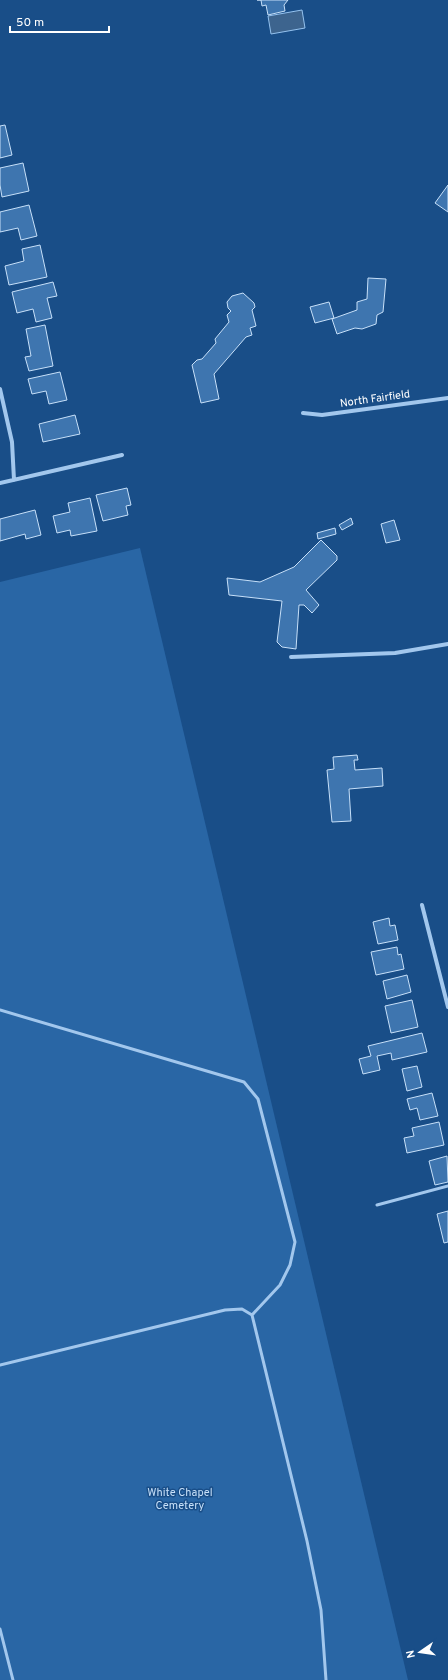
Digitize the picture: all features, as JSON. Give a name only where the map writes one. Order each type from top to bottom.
[{"type":"street","points":[[0,389],[12,442],[14,480]]},
{"type":"street","name":"North Fairfield","points":[[303,413],[322,415],[448,398]]},
{"type":"street","points":[[0,483],[122,455]]},
{"type":"street","points":[[291,657],[395,653],[448,644]]},
{"type":"street","points":[[422,905],[446,993],[448,1007]]},
{"type":"lane","points":[[0,1010],[244,1082],[258,1099],[295,1242],[290,1265],[280,1285],[252,1315]]},
{"type":"lane","points":[[377,1205],[448,1186]]},
{"type":"lane","points":[[0,1365],[225,1310],[242,1309],[252,1315],[308,1549],[321,1610],[326,1680]]},
{"type":"lane","points":[[0,1629],[12,1680]]},
{"type":"green space","name":"White Chapel Cemetery","points":[[140,548],[408,1680],[0,1680],[0,582]]},
{"type":"shaded area","points":[[302,10],[305,28],[271,34],[268,16]]},
{"type":"building","points":[[261,0],[288,0],[284,5],[285,11],[268,15],[266,5],[262,6]]},
{"type":"building","points":[[5,125],[12,155],[0,158],[0,126]]},
{"type":"building","points":[[23,163],[29,191],[2,197],[0,168]]},
{"type":"building","points":[[448,185],[448,212],[435,203]]},
{"type":"building","points":[[29,205],[37,236],[21,240],[18,228],[0,232],[0,212]]},
{"type":"building","points":[[40,245],[47,277],[9,285],[5,266],[24,261],[22,249]]},
{"type":"building","points":[[368,278],[386,279],[383,312],[377,315],[376,324],[362,329],[355,328],[337,334],[332,319],[357,310],[357,302],[367,299]]},
{"type":"building","points":[[53,282],[57,296],[47,298],[52,318],[36,322],[33,309],[17,313],[12,292]]},
{"type":"building","points":[[243,293],[254,303],[255,307],[252,310],[256,326],[250,328],[252,335],[246,337],[214,374],[219,399],[201,403],[192,365],[197,360],[202,359],[216,343],[215,339],[229,322],[227,315],[231,311],[228,308],[227,302],[232,296]]},
{"type":"building","points":[[329,302],[334,318],[315,323],[310,307]]},
{"type":"building","points":[[45,325],[53,366],[29,371],[25,357],[31,356],[26,329]]},
{"type":"building","points":[[60,372],[67,400],[49,404],[46,391],[32,394],[28,379]]},
{"type":"building","points":[[75,415],[80,434],[43,442],[39,424]]},
{"type":"building","points":[[127,488],[131,505],[126,506],[128,515],[103,521],[96,495]]},
{"type":"building","points":[[90,498],[97,531],[71,536],[70,530],[57,533],[53,516],[70,512],[68,503]]},
{"type":"building","points":[[35,510],[41,535],[26,539],[25,534],[0,541],[0,519]]},
{"type":"building","points":[[351,518],[353,524],[342,530],[339,525]]},
{"type":"building","points":[[394,520],[400,540],[386,543],[381,524]]},
{"type":"building","points":[[335,528],[336,534],[318,539],[317,533]]},
{"type":"building","points":[[321,540],[337,556],[337,560],[306,590],[319,605],[312,613],[304,605],[299,605],[296,649],[282,647],[277,642],[282,601],[229,595],[227,578],[260,582],[294,567]]},
{"type":"building","points":[[357,755],[358,760],[354,760],[355,770],[382,768],[383,786],[349,789],[351,821],[332,822],[327,770],[334,769],[333,757]]},
{"type":"building","points":[[389,918],[390,926],[395,925],[398,940],[378,944],[373,922]]},
{"type":"building","points":[[397,947],[398,955],[401,954],[404,969],[376,975],[371,952]]},
{"type":"building","points":[[407,975],[411,992],[387,999],[383,981]]},
{"type":"building","points":[[412,1000],[418,1027],[391,1033],[385,1006]]},
{"type":"building","points":[[422,1033],[427,1052],[392,1060],[391,1053],[377,1056],[380,1070],[363,1074],[359,1059],[371,1056],[368,1046]]},
{"type":"building","points":[[417,1066],[422,1087],[407,1091],[402,1069]]},
{"type":"building","points":[[432,1093],[438,1116],[420,1120],[417,1108],[410,1110],[407,1099]]},
{"type":"building","points":[[439,1122],[444,1145],[407,1153],[404,1138],[414,1136],[412,1128]]},
{"type":"building","points":[[447,1156],[448,1182],[435,1185],[429,1161]]},
{"type":"building","points":[[448,1211],[448,1242],[444,1243],[437,1214]]}]
